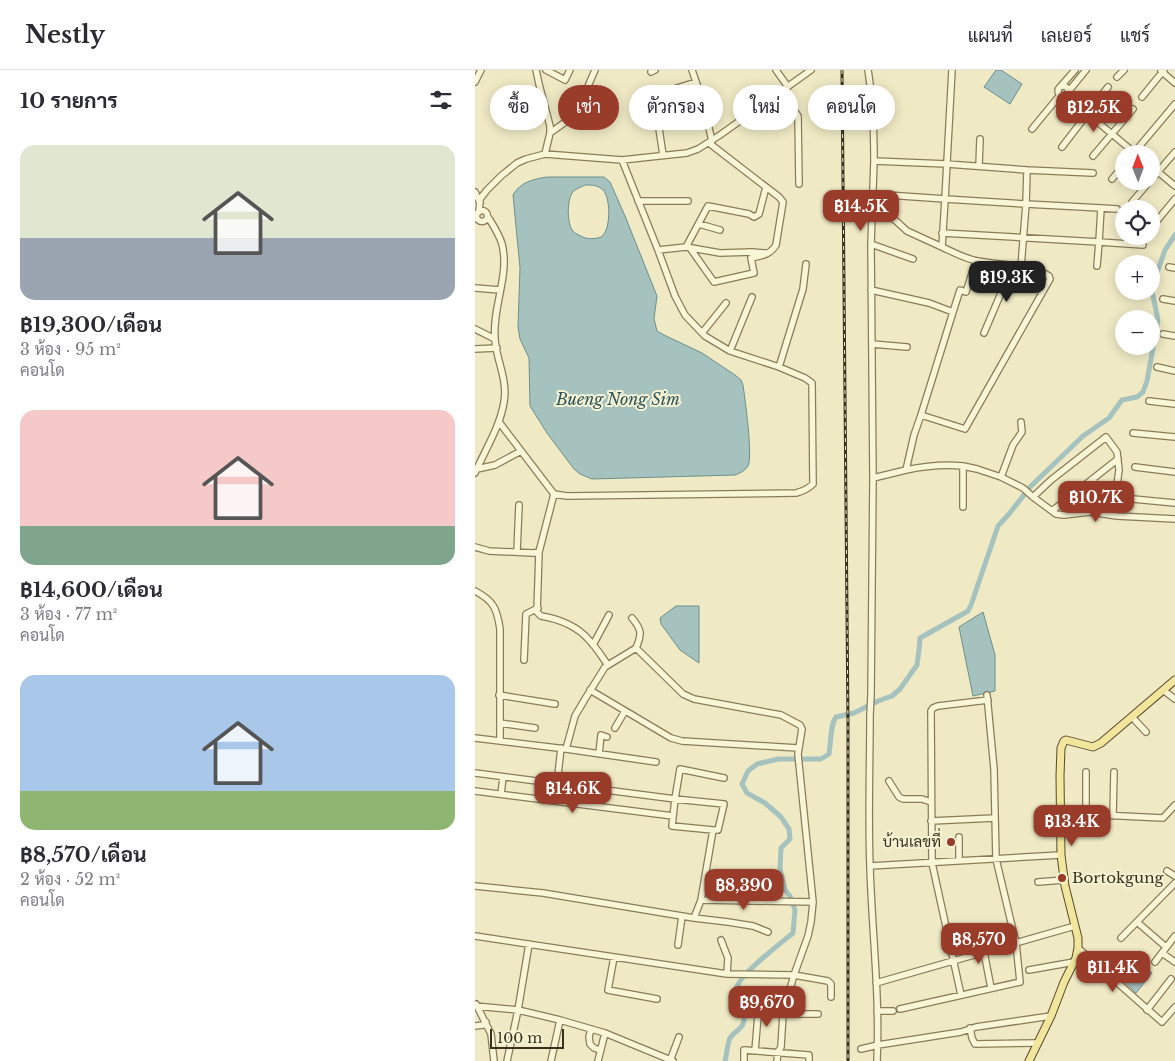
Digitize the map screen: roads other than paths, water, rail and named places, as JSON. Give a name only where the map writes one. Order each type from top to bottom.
[{"type":"main road","points":[[1029,1061],[1051,1016],[1078,948],[1078,938],[1064,880],[1061,855],[1061,748],[1067,740],[1093,747],[1101,743],[1175,680]]},
{"type":"street","points":[[475,82],[481,70]]},
{"type":"street","points":[[536,70],[549,122],[550,133],[545,154]]},
{"type":"street","points":[[546,70],[565,80],[569,70]]},
{"type":"street","points":[[550,133],[571,118],[583,98],[595,70]]},
{"type":"street","points":[[688,247],[714,282],[754,272],[751,258],[768,254],[776,245],[783,202],[711,142],[703,102],[692,70]]},
{"type":"street","points":[[776,70],[787,85]]},
{"type":"street","points":[[791,85],[811,70]]},
{"type":"street","points":[[869,70],[874,127],[871,244],[873,478],[870,866],[876,983],[877,1061]]},
{"type":"street","points":[[941,247],[953,70]]},
{"type":"street","points":[[1075,70],[1058,90],[1125,145]]},
{"type":"street","points":[[1032,129],[1086,70]]},
{"type":"street","points":[[1117,78],[1124,70]]},
{"type":"street","points":[[1142,97],[1162,71],[1175,83]]},
{"type":"street","points":[[687,85],[697,82]]},
{"type":"street","points":[[1062,147],[1108,87]]},
{"type":"street","points":[[1142,145],[1175,104]]},
{"type":"street","points":[[1093,156],[1133,109]]},
{"type":"street","points":[[798,116],[799,184]]},
{"type":"street","points":[[475,225],[481,214],[481,199],[483,195],[501,176],[526,159],[545,154],[622,160],[687,153],[711,142],[733,126]]},
{"type":"street","points":[[659,130],[663,155]]},
{"type":"street","points":[[979,166],[980,139]]},
{"type":"street","points":[[1160,170],[1175,152]]},
{"type":"street","points":[[499,422],[554,494],[567,496],[796,493],[803,492],[813,484],[812,383],[779,367],[730,351],[705,336],[685,316],[675,296],[622,160]]},
{"type":"street","points":[[874,162],[947,164],[1093,173]]},
{"type":"street","points":[[1021,267],[1027,170]]},
{"type":"street","points":[[1160,174],[1175,186]]},
{"type":"street","points":[[1112,179],[1115,176]]},
{"type":"street","points":[[688,247],[708,206],[757,216],[766,187]]},
{"type":"street","points":[[1134,200],[1143,190]]},
{"type":"street","points":[[475,192],[481,214],[495,230],[502,244],[503,269],[495,324],[495,339],[504,382],[504,402],[499,422],[476,471]]},
{"type":"street","points":[[873,194],[1115,209]]},
{"type":"street","points":[[1160,218],[1175,200]]},
{"type":"street","points":[[638,201],[688,201]]},
{"type":"street","points":[[1097,266],[1101,208]]},
{"type":"street","points":[[872,212],[887,216],[895,220],[907,231],[976,261],[1040,270],[1049,276],[1050,279],[965,429],[921,414]]},
{"type":"street","points":[[699,224],[720,230]]},
{"type":"street","points":[[943,233],[1115,243]]},
{"type":"street","points":[[871,244],[913,259]]},
{"type":"street","points":[[658,250],[688,247],[720,253],[752,252],[768,254]]},
{"type":"street","points":[[906,470],[914,436],[960,290],[966,292],[976,261]]},
{"type":"street","points":[[779,367],[803,289],[806,264]]},
{"type":"street","points":[[984,333],[1001,293],[1010,265]]},
{"type":"street","points":[[475,288],[500,290]]},
{"type":"street","points":[[871,290],[929,303],[953,312]]},
{"type":"street","points":[[730,351],[753,297]]},
{"type":"street","points":[[1163,299],[1175,301]]},
{"type":"street","points":[[702,333],[726,303]]},
{"type":"street","points":[[475,329],[495,339]]},
{"type":"street","points":[[1163,334],[1175,336]]},
{"type":"street","points":[[872,344],[907,347]]},
{"type":"street","points":[[475,349],[497,348]]},
{"type":"street","points":[[1157,367],[1175,371]]},
{"type":"street","points":[[1149,401],[1175,404]]},
{"type":"street","points":[[1001,477],[1013,445],[1022,432],[1021,422]]},
{"type":"street","points":[[1133,433],[1175,437]]},
{"type":"street","points":[[1031,496],[1106,437],[1117,452],[1119,470],[1113,515]]},
{"type":"street","points":[[476,471],[521,451]]},
{"type":"street","points":[[1051,511],[1118,460]]},
{"type":"street","points":[[873,478],[929,466],[963,466],[1001,477],[1025,490],[1051,511],[1064,516],[1090,512],[1175,519]]},
{"type":"street","points":[[963,466],[963,507]]},
{"type":"street","points":[[1135,467],[1175,472]]},
{"type":"street","points":[[1090,512],[1094,478]]},
{"type":"street","points":[[554,494],[539,552],[537,612],[541,616],[563,621],[578,630],[590,640],[608,665]]},
{"type":"street","points":[[1133,499],[1175,502]]},
{"type":"street","points":[[517,552],[519,506]]},
{"type":"street","points":[[475,547],[489,551],[539,552]]},
{"type":"street","points":[[475,591],[485,596],[494,604],[498,616],[500,629],[500,741]]},
{"type":"street","points":[[524,660],[526,614],[538,608]]},
{"type":"street","points":[[593,645],[609,615]]},
{"type":"street","points":[[557,784],[564,749],[575,716],[590,690],[608,665],[636,648],[641,633],[632,618]]},
{"type":"street","points":[[636,648],[683,694],[694,699],[781,715],[800,725],[802,729],[798,751],[813,902],[811,922],[783,1014],[781,1047],[778,1052],[777,1061]]},
{"type":"street","points":[[590,690],[671,738],[682,741],[798,751]]},
{"type":"street","points":[[1163,690],[1175,699]]},
{"type":"street","points":[[499,695],[555,704]]},
{"type":"street","points":[[900,1009],[1021,982],[1016,943],[996,858],[994,769],[987,698],[938,706],[932,710],[931,714],[932,862],[961,995]]},
{"type":"street","points":[[615,728],[625,710]]},
{"type":"street","points":[[1132,717],[1146,732]]},
{"type":"street","points":[[500,723],[535,728]]},
{"type":"street","points":[[599,754],[601,735],[607,737]]},
{"type":"street","points":[[475,738],[656,762]]},
{"type":"street","points":[[475,773],[675,799],[724,804],[718,830],[713,830],[672,826],[675,799],[680,769],[724,778]]},
{"type":"street","points":[[1086,772],[1086,814]]},
{"type":"street","points":[[1113,816],[1114,772]]},
{"type":"street","points":[[501,794],[503,777]]},
{"type":"street","points":[[889,781],[899,797],[903,799],[931,802]]},
{"type":"street","points":[[475,791],[673,816]]},
{"type":"street","points":[[1060,813],[1163,818],[1175,805]]},
{"type":"street","points":[[931,821],[995,818]]},
{"type":"street","points":[[695,918],[701,900],[713,830]]},
{"type":"street","points":[[959,837],[959,861]]},
{"type":"street","points":[[870,866],[1061,855]]},
{"type":"street","points":[[1167,871],[1175,876]]},
{"type":"street","points":[[1038,882],[1064,880]]},
{"type":"street","points":[[1121,938],[1175,884]]},
{"type":"street","points":[[475,886],[543,893],[753,926],[768,932]]},
{"type":"street","points":[[701,900],[813,902]]},
{"type":"street","points":[[677,946],[683,916]]},
{"type":"street","points":[[1137,922],[1166,947]]},
{"type":"street","points":[[876,983],[1075,926]]},
{"type":"street","points":[[475,936],[727,974],[795,975],[828,981],[831,984],[831,997]]},
{"type":"street","points":[[1155,962],[1175,937]]},
{"type":"street","points":[[721,940],[728,958],[727,974]]},
{"type":"street","points":[[507,1061],[529,944]]},
{"type":"street","points":[[1078,948],[1162,1022],[1173,1015],[1175,1007]]},
{"type":"street","points":[[984,952],[991,988]]},
{"type":"street","points":[[1162,953],[1175,962]]},
{"type":"street","points":[[614,957],[608,990],[657,1000]]},
{"type":"street","points":[[1029,970],[1074,962]]},
{"type":"street","points":[[1147,1010],[1171,979]]},
{"type":"street","points":[[755,1051],[759,1003]]},
{"type":"street","points":[[476,1005],[518,1010],[561,1020],[605,1033],[671,1061],[679,1037]]},
{"type":"street","points":[[476,1005],[491,1034],[494,1061]]},
{"type":"street","points":[[877,1011],[893,1010]]},
{"type":"street","points":[[783,1014],[818,1014]]},
{"type":"street","points":[[861,1049],[961,1032],[970,1028],[1051,1016]]},
{"type":"street","points":[[551,1061],[561,1020]]},
{"type":"street","points":[[475,1026],[483,1025],[486,1022]]},
{"type":"street","points":[[970,1028],[975,1044],[1038,1043]]},
{"type":"street","points":[[591,1029],[590,1044],[600,1050]]},
{"type":"street","points":[[598,1061],[605,1033]]},
{"type":"street","points":[[744,1061],[744,1050],[809,1055],[809,1061]]},
{"type":"water","points":[[996,70],[1001,70],[1022,84],[1010,104],[984,87]]},
{"type":"water","name":"Bueng Nong Sim","points":[[547,177],[604,177],[610,182],[657,296],[654,319],[657,331],[702,353],[741,380],[750,451],[748,466],[744,471],[735,475],[592,479],[574,469],[547,433],[530,406],[529,358],[520,339],[518,327],[520,268],[513,195],[523,184]],"holes":[[[585,185],[601,188],[606,194],[609,214],[607,228],[601,237],[591,239],[576,234],[569,222],[568,206],[570,197],[575,190]]]},
{"type":"water","points":[[676,606],[699,606],[699,663],[680,650],[661,624],[660,618]]},
{"type":"water","points":[[983,612],[995,655],[995,691],[973,696],[959,627]]},
{"type":"water","points":[[1126,951],[1152,973],[1136,993],[1110,968]]},
{"type":"waterway","points":[[725,1061],[730,1038],[742,1026],[744,1020],[736,990],[738,984],[760,960],[793,933],[795,910],[790,896],[785,890],[780,869],[781,848],[790,839],[789,829],[781,817],[765,803],[747,793],[742,784],[748,771],[757,764],[778,759],[821,759],[829,754],[832,729],[836,717],[854,713],[892,696],[900,689],[917,665],[920,638],[968,611],[998,526],[1031,486],[1083,436],[1109,418],[1122,400],[1137,397],[1143,392],[1147,381],[1158,320],[1152,291],[1154,281],[1165,250],[1175,235]]},
{"type":"railway","points":[[842,70],[848,722],[848,1061]]},
{"type":"place","name":"บ้านเลขที่","points":[[951,842]]},
{"type":"place","name":"Bortokgung","points":[[1062,878]]}]
